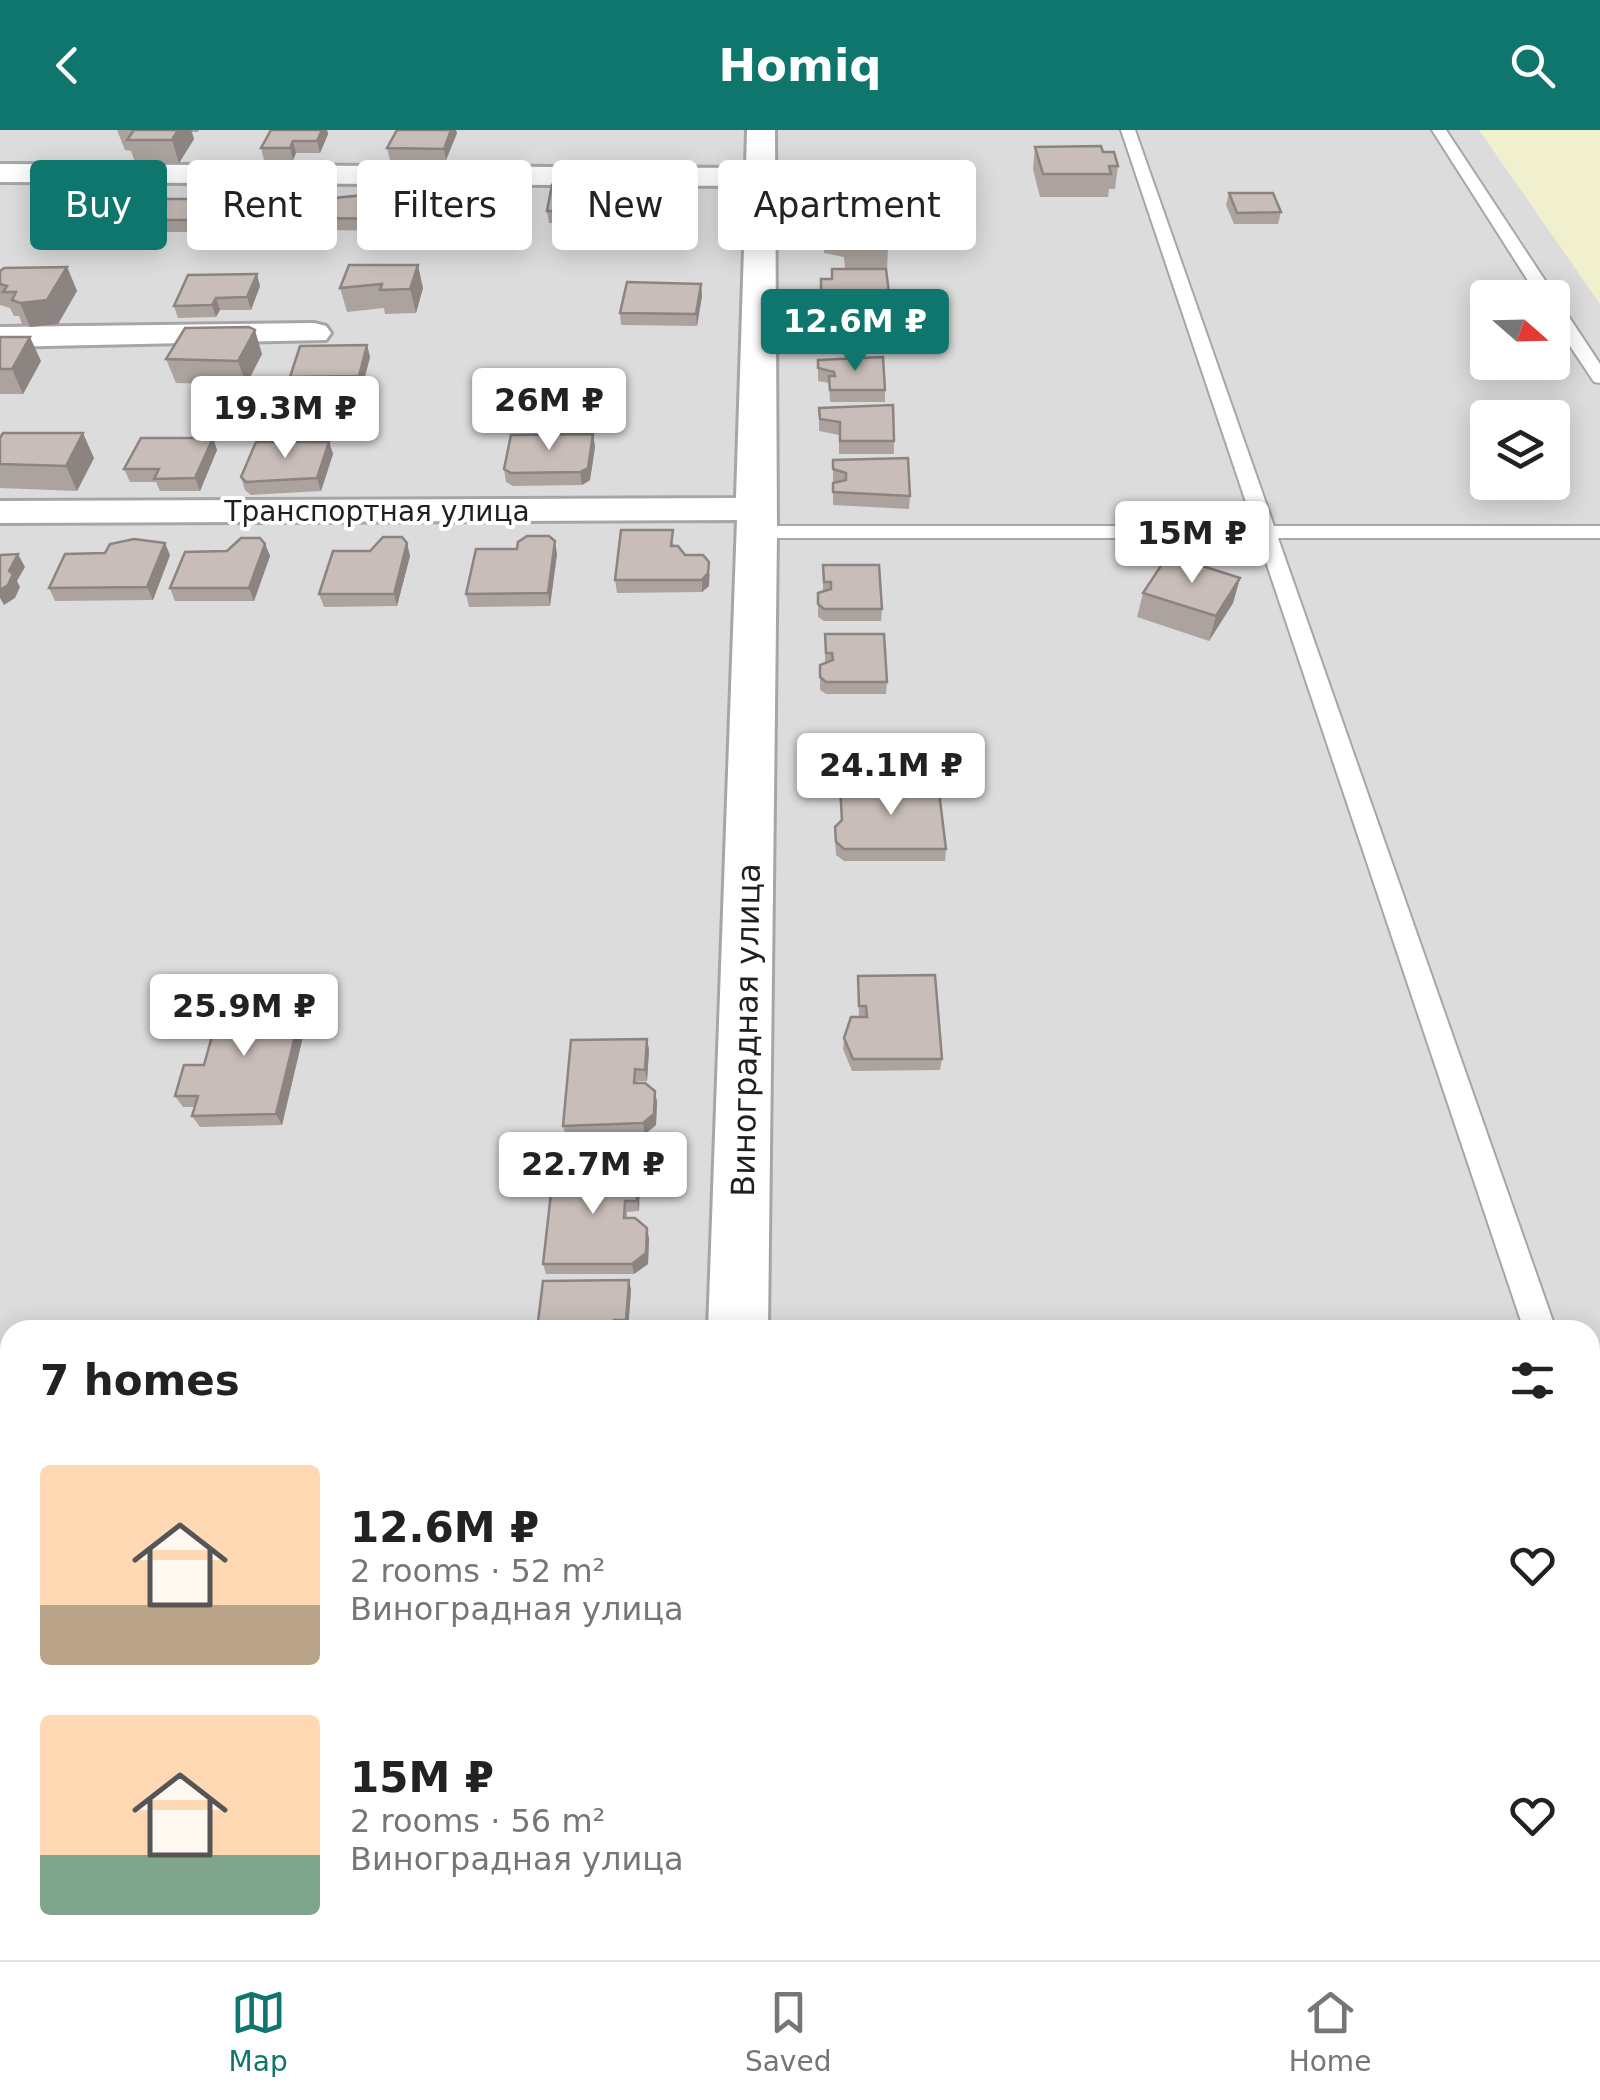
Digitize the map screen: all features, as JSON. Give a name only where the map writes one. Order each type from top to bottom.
[{"type":"street","name":"Виноградная улица","points":[[760,160],[761,130]]},
{"type":"street","points":[[0,174],[718,177]]},
{"type":"street","name":"Виноградная улица","points":[[738,1320],[759,250]]},
{"type":"street","points":[[0,337],[314,333]]},
{"type":"street","name":"Транспортная улица","points":[[0,512],[757,520]]},
{"type":"lane","points":[[1128,130],[1537,1320]]},
{"type":"lane","points":[[1439,130],[1536,280]]},
{"type":"lane","points":[[1570,332],[1600,378]]},
{"type":"lane","points":[[757,520],[1266,533],[1600,532]]},
{"type":"shaded area","points":[[0,130],[1487,130],[1600,299],[1600,1320],[0,1320]]},
{"type":"green space","points":[[1479,130],[1600,130],[1600,304]]},
{"type":"building","points":[[134,130],[178,130],[172,140],[127,140]]},
{"type":"building","points":[[271,130],[322,130],[317,141],[293,141],[290,148],[261,148]]},
{"type":"building","points":[[397,130],[451,130],[444,149],[387,148]]},
{"type":"building","points":[[1101,146],[1103,152],[1114,152],[1118,166],[1109,166],[1111,174],[1043,174],[1035,147]]},
{"type":"building","points":[[552,185],[552,211],[547,211]]},
{"type":"building","points":[[1229,193],[1273,193],[1281,212],[1237,213]]},
{"type":"building","points":[[357,196],[357,219],[337,218],[337,198]]},
{"type":"building","points":[[167,199],[187,199],[187,220],[167,220]]},
{"type":"building","points":[[349,265],[418,265],[410,289],[380,290],[382,284],[340,288]]},
{"type":"building","points":[[67,267],[47,300],[20,303],[12,300],[16,292],[3,292],[7,286],[0,284],[0,271],[4,268]]},
{"type":"building","points":[[832,269],[886,269],[889,293],[821,294],[821,279],[832,279]]},
{"type":"building","points":[[257,274],[247,297],[216,298],[212,305],[174,306],[188,275]]},
{"type":"building","points":[[627,282],[701,284],[696,314],[620,313]]},
{"type":"building","points":[[825,311],[890,311],[893,342],[837,342],[837,333],[826,332],[819,317]]},
{"type":"building","points":[[185,328],[255,330],[238,361],[166,359]]},
{"type":"building","points":[[0,337],[30,337],[12,369],[0,369]]},
{"type":"building","points":[[367,345],[359,376],[290,377],[300,346]]},
{"type":"building","points":[[883,357],[885,390],[830,390],[829,376],[835,376],[834,372],[818,368],[818,360]]},
{"type":"building","points":[[893,405],[894,441],[840,441],[840,422],[820,419],[819,408]]},
{"type":"building","points":[[3,433],[83,433],[66,466],[0,464]]},
{"type":"building","points":[[593,434],[588,468],[580,472],[511,473],[504,469],[511,435]]},
{"type":"building","points":[[141,438],[213,438],[195,478],[154,479],[159,469],[124,469]]},
{"type":"building","points":[[256,442],[329,442],[317,478],[246,482],[241,477]]},
{"type":"building","points":[[908,458],[910,496],[833,492],[833,483],[846,480],[846,473],[833,469],[833,460]]},
{"type":"building","points":[[621,530],[673,530],[671,546],[678,546],[685,555],[703,555],[709,562],[708,573],[702,580],[615,580]]},
{"type":"building","points":[[527,536],[549,536],[555,541],[548,593],[466,594],[476,549],[517,549],[518,542]]},
{"type":"building","points":[[383,537],[402,537],[407,543],[394,594],[319,594],[333,551],[370,551]]},
{"type":"building","points":[[241,538],[260,538],[265,544],[249,588],[170,588],[185,552],[227,551]]},
{"type":"building","points":[[134,539],[165,543],[147,587],[49,588],[65,554],[105,553],[110,544]]},
{"type":"building","points":[[18,554],[9,571],[13,574],[8,585],[0,590],[0,555]]},
{"type":"building","points":[[1168,555],[1240,578],[1216,616],[1143,593]]},
{"type":"building","points":[[823,565],[879,565],[882,609],[824,609],[818,604],[818,593],[831,589],[831,582],[824,582]]},
{"type":"building","points":[[825,634],[884,634],[887,682],[826,682],[820,677],[820,665],[833,660],[832,653],[826,653]]},
{"type":"building","points":[[938,784],[946,849],[844,849],[836,842],[835,827],[842,820],[840,786]]},
{"type":"building","points":[[935,975],[942,1059],[853,1059],[844,1038],[851,1017],[867,1017],[866,1006],[859,1006],[858,976]]},
{"type":"building","points":[[304,999],[276,1114],[192,1116],[198,1096],[175,1096],[184,1065],[204,1065],[222,1000]]},
{"type":"building","points":[[647,1039],[645,1070],[635,1069],[634,1083],[645,1083],[655,1091],[654,1114],[643,1123],[563,1126],[571,1040]]},
{"type":"building","points":[[554,1166],[638,1167],[637,1201],[625,1201],[624,1218],[635,1218],[647,1228],[646,1253],[632,1264],[543,1264]]},
{"type":"building","points":[[629,1280],[626,1320],[538,1320],[543,1281]]}]
